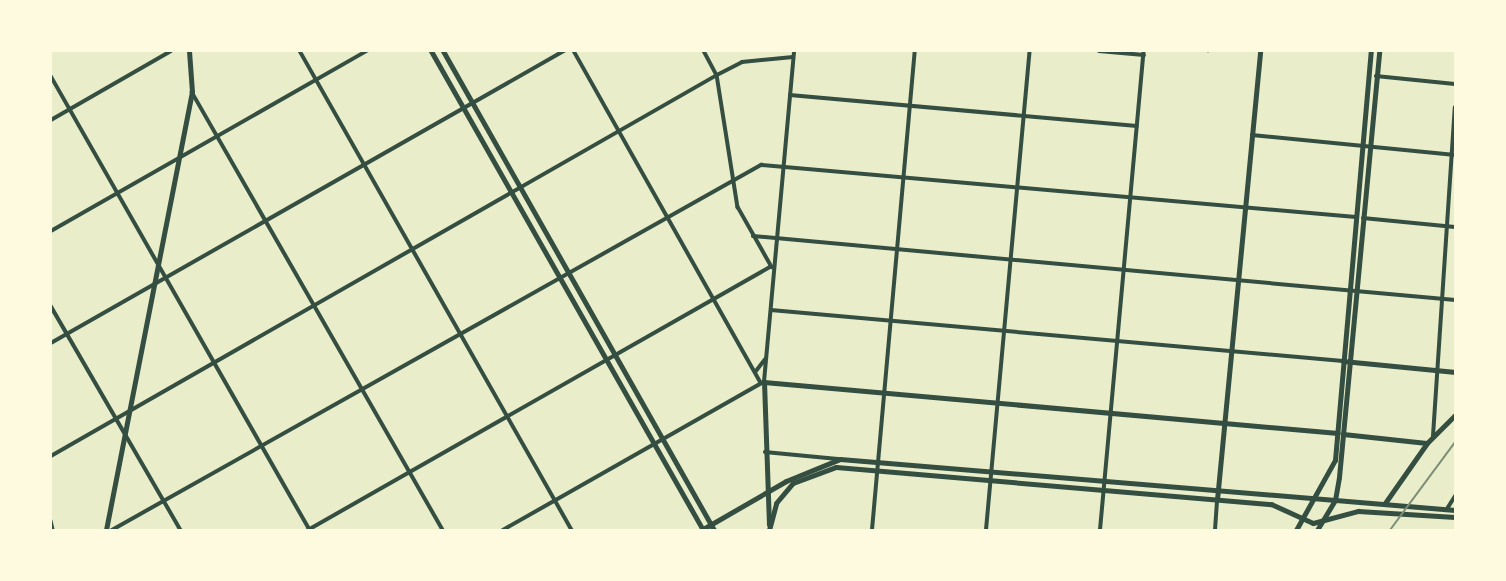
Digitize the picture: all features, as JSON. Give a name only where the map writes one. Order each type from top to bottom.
[{"type":"main road","points":[[431,51],[702,530],[713,527],[766,492],[840,459],[877,466],[1271,504],[1321,523],[1358,511],[1455,517]]},
{"type":"main road","points":[[443,51],[713,527]]},
{"type":"main road","points":[[1317,530],[1335,500],[1366,146],[1371,51]]},
{"type":"main road","points":[[1366,146],[1379,51]]},
{"type":"main road","points":[[1346,361],[1455,372]]},
{"type":"main road","points":[[1385,503],[1427,443],[1455,415]]},
{"type":"main road","points":[[1340,433],[1427,443]]},
{"type":"main road","points":[[1296,530],[1300,517],[1333,473],[1340,433]]},
{"type":"main road","points":[[769,528],[776,503],[793,483],[821,470],[877,466]]},
{"type":"main road","points":[[1218,497],[1293,500],[1316,495],[1335,500],[1455,510]]},
{"type":"street","points":[[51,120],[171,51]]},
{"type":"street","points":[[106,530],[192,92],[189,51]]},
{"type":"street","points":[[300,51],[572,530]]},
{"type":"street","points":[[51,230],[367,51]]},
{"type":"street","points":[[51,343],[564,51]]},
{"type":"street","points":[[574,51],[763,383]]},
{"type":"street","points":[[704,51],[717,75],[738,207],[772,267]]},
{"type":"street","points":[[769,528],[763,383],[768,357],[772,267],[794,51]]},
{"type":"street","points":[[872,530],[915,51]]},
{"type":"street","points":[[986,530],[1030,51]]},
{"type":"street","points":[[1099,51],[1144,53],[1100,530]]},
{"type":"street","points":[[1215,530],[1260,51]]},
{"type":"street","points":[[51,456],[129,408],[717,75],[742,62],[793,57]]},
{"type":"street","points":[[51,76],[119,191],[309,530],[772,267]]},
{"type":"street","points":[[1376,76],[1455,83]]},
{"type":"street","points":[[192,92],[443,530]]},
{"type":"street","points":[[790,95],[1137,126]]},
{"type":"street","points":[[1433,436],[1434,370],[1455,108]]},
{"type":"street","points":[[1252,135],[1453,155]]},
{"type":"street","points":[[112,530],[732,177],[761,165],[1455,227]]},
{"type":"street","points":[[754,236],[1455,300]]},
{"type":"street","points":[[51,306],[123,438],[181,530]]},
{"type":"street","points":[[771,310],[1346,361]]},
{"type":"street","points":[[756,371],[768,357]]},
{"type":"street","points":[[503,530],[763,383],[1340,433]]},
{"type":"street","points":[[765,452],[840,459]]},
{"type":"street","points":[[1445,516],[1455,496]]},
{"type":"street","points":[[51,521],[53,530]]},
{"type":"railway","points":[[1390,530],[1455,442]]}]
